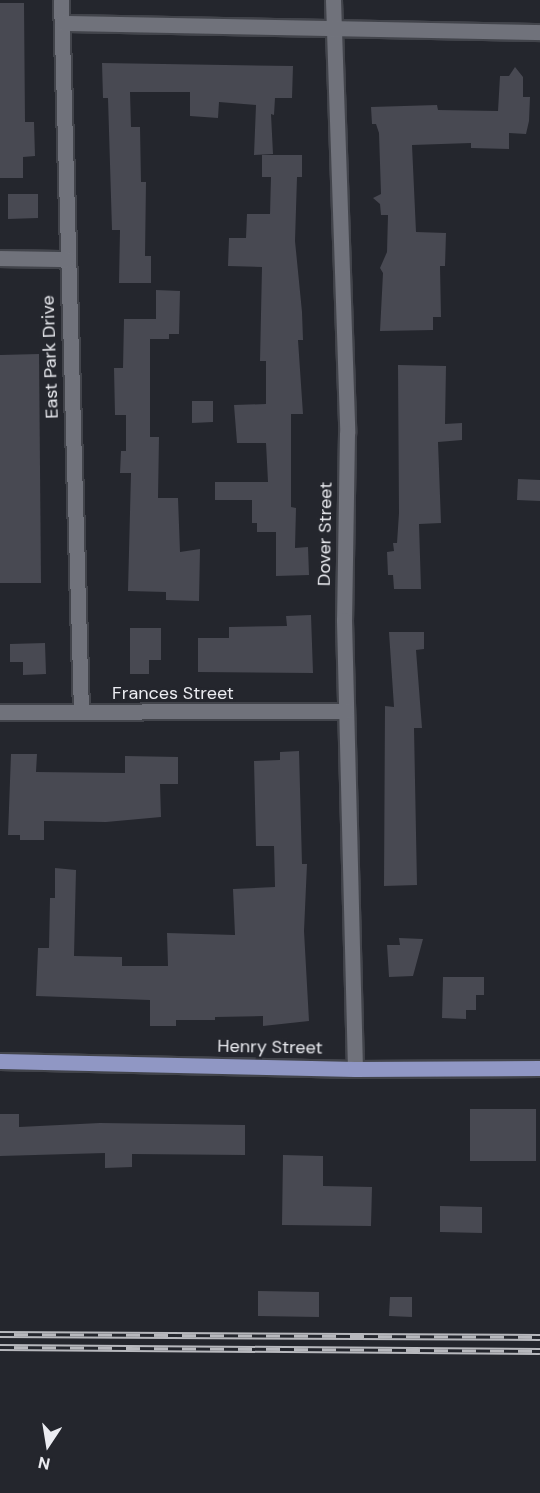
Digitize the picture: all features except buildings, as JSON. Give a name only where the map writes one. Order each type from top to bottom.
[{"type":"main road","name":"Henry Street","points":[[0,1061],[355,1069],[540,1068]]},
{"type":"street","name":"East Park Drive","points":[[61,0],[81,712]]},
{"type":"street","name":"Dover Street","points":[[333,0],[347,433],[346,711],[355,1069]]},
{"type":"street","points":[[62,23],[540,32]]},
{"type":"street","points":[[0,258],[67,259]]},
{"type":"street","name":"Frances Street","points":[[0,712],[346,711]]},
{"type":"railway","points":[[0,1334],[540,1337]]},
{"type":"railway","points":[[0,1347],[540,1351]]}]
